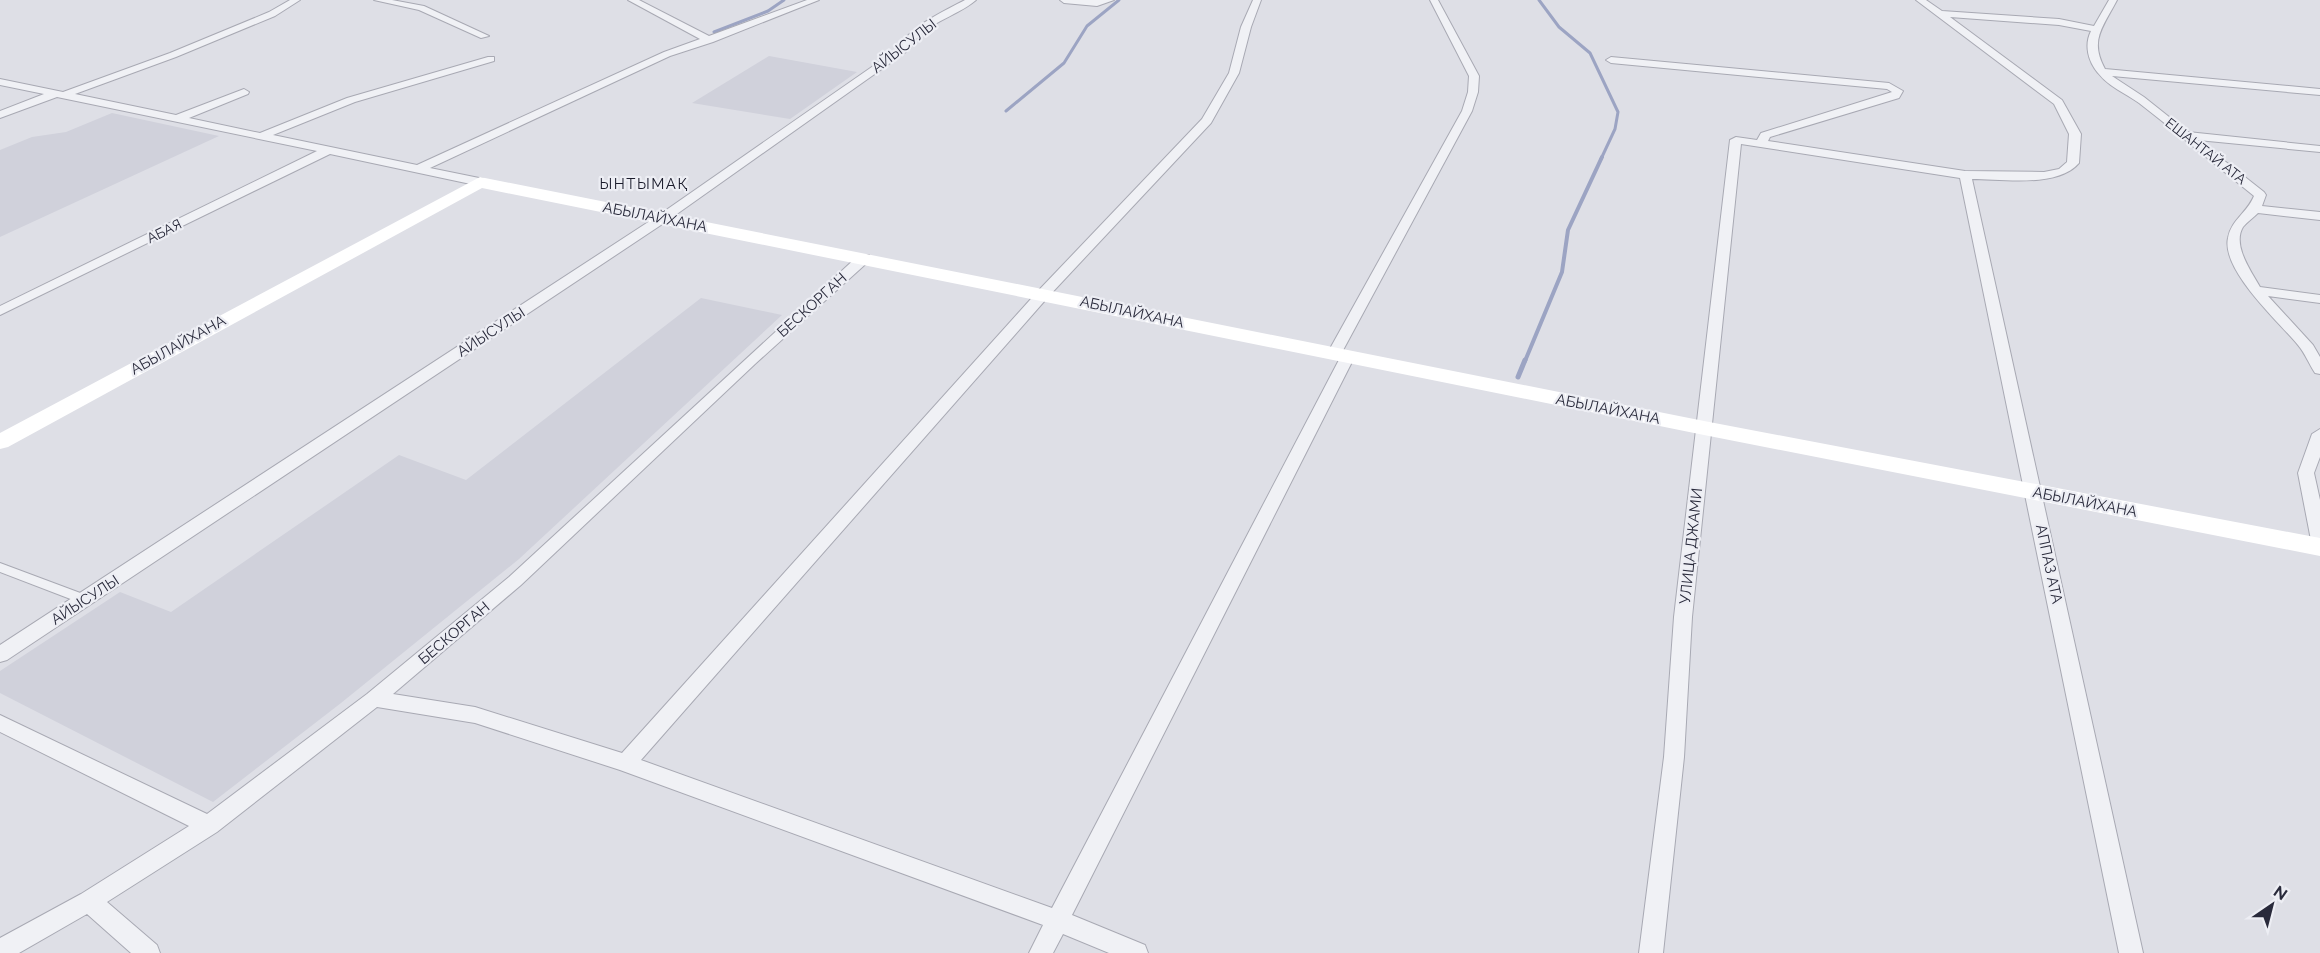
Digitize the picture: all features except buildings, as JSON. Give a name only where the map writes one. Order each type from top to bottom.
[{"type":"main road","name":"АБЫЛАЙХАНА","points":[[0,442],[480,182],[1704,428],[2320,547]]},
{"type":"street","points":[[0,115],[195,46],[272,14],[296,0]]},
{"type":"street","points":[[378,0],[421,8],[483,36]]},
{"type":"street","points":[[632,0],[710,40]]},
{"type":"street","points":[[418,169],[667,54],[815,0]]},
{"type":"street","name":"АЙЫСУЛЫ","points":[[0,655],[663,218],[907,48],[908,40],[972,0]]},
{"type":"street","points":[[1064,0],[1097,3],[1110,0]]},
{"type":"street","points":[[626,764],[1043,294],[1207,121],[1234,73],[1246,27],[1257,0]]},
{"type":"street","points":[[1041,953],[1341,355],[1467,111],[1473,92],[1474,76],[1434,0]]},
{"type":"street","points":[[1611,60],[1889,86],[1899,91],[1895,96],[1765,135],[1762,142],[1965,175],[2044,177],[2063,172],[2073,163],[2075,134],[2058,102],[1920,0]]},
{"type":"street","points":[[2113,0],[2092,38],[2093,56],[2102,72],[2320,92]]},
{"type":"street","points":[[1940,14],[2059,22],[2097,29]]},
{"type":"street","points":[[259,137],[351,100],[491,59]]},
{"type":"street","name":"ЕШАНТАЙ АТА","points":[[2102,72],[2116,85],[2140,99],[2260,195],[2255,209]]},
{"type":"street","points":[[0,82],[480,182]]},
{"type":"street","points":[[177,119],[244,92]]},
{"type":"street","points":[[2185,135],[2320,149]]},
{"type":"street","name":"УЛИЦА ДЖАМИ","points":[[1651,953],[1674,757],[1683,617],[1736,140],[1762,142]]},
{"type":"street","name":"АБАЯ","points":[[0,311],[327,151]]},
{"type":"street","name":"АППАЗ АТА","points":[[1965,175],[2131,953]]},
{"type":"street","points":[[2320,216],[2255,209],[2237,226],[2233,242],[2241,266],[2254,290],[2306,345],[2320,370]]},
{"type":"street","name":"БЕСКОРГАН","points":[[0,951],[89,901],[209,825],[374,699],[515,581],[750,360],[864,258]]},
{"type":"street","points":[[2254,290],[2320,299]]},
{"type":"street","points":[[2320,434],[2306,473],[2320,540]]},
{"type":"street","points":[[0,567],[86,600]]},
{"type":"street","points":[[374,699],[475,715],[626,764],[1057,920],[1136,953]]},
{"type":"street","points":[[0,723],[209,825]]},
{"type":"street","points":[[89,901],[148,953]]},
{"type":"shaded area","points":[[769,56],[857,72],[790,119],[692,103]]},
{"type":"shaded area","points":[[112,113],[219,136],[0,237],[0,150],[32,137],[66,132]]},
{"type":"shaded area","points":[[701,298],[782,315],[519,559],[341,703],[213,802],[0,693],[0,671],[120,592],[171,612],[399,455],[466,480]]},
{"type":"waterway","points":[[714,32],[768,11],[784,0]]},
{"type":"waterway","points":[[1006,111],[1064,63],[1087,26],[1119,0]]},
{"type":"waterway","points":[[1539,0],[1559,27],[1590,53],[1618,112],[1615,129],[1601,159]]},
{"type":"waterway","points":[[1525,361],[1562,272],[1568,230],[1602,157]]},
{"type":"waterway","points":[[1518,377],[1525,360]]},
{"type":"district","name":"ЫНТЫМАҚ","points":[[644,184]]}]
